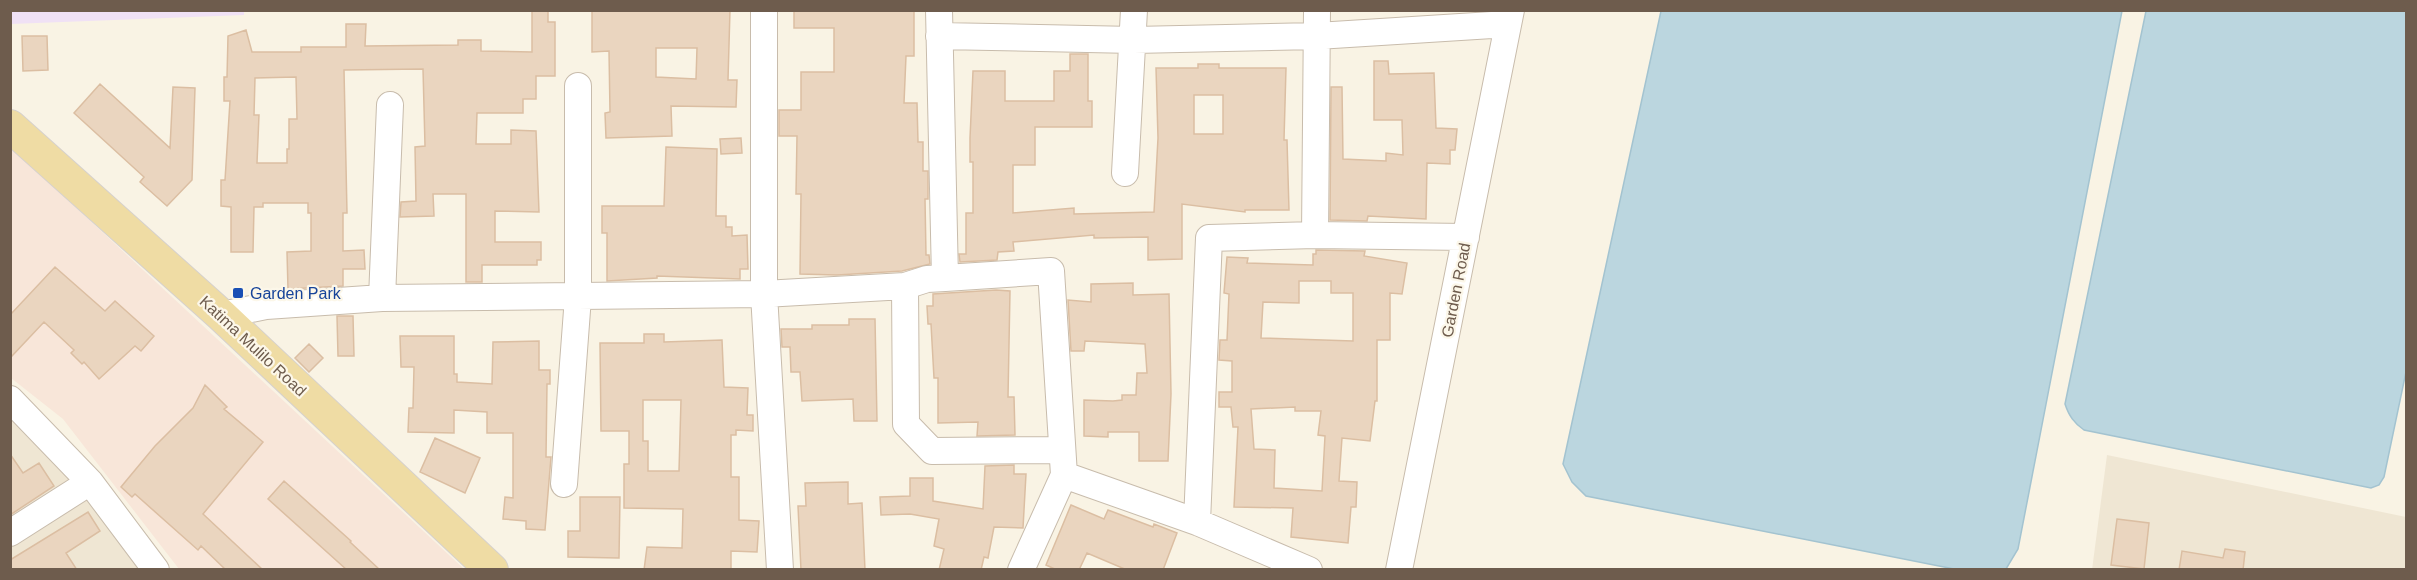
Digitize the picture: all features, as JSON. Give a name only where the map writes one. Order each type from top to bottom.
[{"type":"main road","name":"Katima Mulilo Road","points":[[10,126],[221,315],[492,570]]},
{"type":"street","points":[[764,10],[764,294],[780,570]]},
{"type":"street","points":[[939,10],[945,278]]},
{"type":"street","points":[[1125,173],[1134,10]]},
{"type":"street","points":[[1315,235],[1317,10]]},
{"type":"street","points":[[939,36],[1134,39],[1317,36],[1510,17]]},
{"type":"street","name":"Garden Road","points":[[1399,570],[1510,17]]},
{"type":"street","points":[[564,484],[578,297],[578,86]]},
{"type":"street","points":[[382,298],[390,105]]},
{"type":"street","points":[[1197,522],[1209,238],[1315,235],[1466,237]]},
{"type":"street","points":[[221,315],[266,306],[382,298],[764,294],[905,286],[927,279],[1051,271],[1063,463],[1021,570]]},
{"type":"street","points":[[905,286],[906,424],[932,451],[1063,463],[1309,570]]},
{"type":"street","points":[[10,399],[90,482],[156,570]]},
{"type":"street","points":[[11,533],[90,482]]},
{"type":"shaded area","points":[[244,10],[244,15],[11,24],[11,11]]},
{"type":"shaded area","points":[[10,146],[464,569],[179,569],[63,419],[11,378]]},
{"type":"shaded area","points":[[10,415],[77,475],[150,569],[11,569]]},
{"type":"shaded area","points":[[2107,455],[2406,517],[2406,569],[2092,570]]},
{"type":"water","points":[[1661,11],[2122,11],[2018,549],[2006,569],[1954,569],[1586,496],[1572,482],[1563,464]]},
{"type":"water","points":[[2146,11],[2406,11],[2406,372],[2384,477],[2379,485],[2371,488],[2084,430],[2068,412],[2065,404]]},
{"type":"building","points":[[532,10],[548,10],[548,22],[555,22],[555,76],[536,76],[536,99],[523,99],[523,113],[477,113],[476,144],[511,144],[511,130],[536,131],[539,212],[495,211],[495,242],[541,242],[541,260],[537,260],[537,265],[482,265],[482,282],[466,282],[466,194],[433,194],[434,216],[400,217],[401,202],[416,201],[415,147],[425,146],[423,69],[344,70],[347,213],[343,213],[343,251],[364,250],[365,269],[343,269],[343,286],[288,289],[287,252],[311,251],[311,213],[308,213],[308,203],[263,203],[263,207],[254,207],[253,252],[231,252],[231,207],[221,206],[221,180],[225,180],[230,101],[224,101],[228,36],[246,30],[252,52],[301,52],[301,47],[346,47],[346,24],[366,24],[365,46],[458,45],[458,40],[481,40],[481,51],[532,52]],"holes":[[[296,77],[297,119],[289,119],[287,163],[257,163],[259,115],[254,115],[255,78]]]},
{"type":"building","points":[[592,10],[730,10],[728,80],[737,80],[736,107],[671,106],[672,136],[606,138],[605,113],[610,112],[609,51],[592,52]],"holes":[[[656,48],[697,48],[696,79],[656,77]]]},
{"type":"building","points":[[794,10],[914,10],[914,56],[906,56],[904,103],[917,103],[918,142],[923,142],[923,171],[928,171],[928,199],[925,199],[926,255],[929,255],[930,264],[902,271],[837,275],[800,274],[801,194],[796,194],[797,136],[779,136],[779,110],[801,110],[801,72],[834,72],[834,28],[794,28]]},
{"type":"building","points":[[22,36],[47,36],[48,70],[23,71]]},
{"type":"building","points":[[1070,54],[1088,54],[1088,101],[1092,101],[1092,127],[1035,127],[1035,165],[1013,165],[1013,213],[1074,208],[1074,214],[1154,212],[1158,138],[1156,68],[1198,68],[1198,64],[1219,64],[1219,68],[1286,68],[1284,140],[1287,140],[1289,210],[1245,210],[1245,212],[1182,204],[1182,259],[1148,260],[1148,237],[1094,238],[1094,235],[1013,242],[1014,251],[998,252],[997,260],[960,262],[959,254],[966,254],[966,213],[973,213],[973,162],[970,162],[970,138],[973,71],[1005,71],[1005,101],[1054,101],[1054,71],[1070,71]],"holes":[[[1194,95],[1223,95],[1223,134],[1194,134]]]},
{"type":"building","points":[[1374,61],[1388,61],[1389,74],[1434,73],[1436,128],[1457,129],[1455,150],[1450,150],[1450,164],[1427,163],[1426,219],[1368,216],[1367,221],[1330,220],[1331,87],[1342,87],[1343,159],[1386,161],[1386,153],[1403,155],[1402,120],[1374,120]]},
{"type":"building","points":[[100,84],[170,148],[173,87],[195,88],[192,180],[167,206],[140,182],[144,177],[74,113]]},
{"type":"building","points":[[741,138],[742,153],[721,154],[720,139]]},
{"type":"building","points":[[666,147],[717,149],[716,216],[726,216],[726,227],[732,227],[732,236],[747,235],[748,269],[740,269],[740,279],[657,276],[657,278],[607,281],[607,233],[602,233],[602,206],[664,206]]},
{"type":"building","points":[[1316,250],[1365,251],[1364,256],[1407,263],[1402,294],[1390,293],[1390,340],[1377,340],[1377,401],[1375,401],[1370,441],[1342,438],[1339,481],[1357,482],[1356,507],[1351,507],[1348,543],[1291,537],[1293,508],[1234,507],[1238,427],[1233,427],[1231,407],[1219,407],[1219,392],[1232,392],[1232,361],[1219,360],[1220,340],[1227,340],[1229,294],[1224,293],[1227,257],[1248,258],[1247,263],[1313,265],[1313,254],[1316,254]],"holes":[[[1299,281],[1331,281],[1331,293],[1353,293],[1353,341],[1261,338],[1263,302],[1299,303]],[[1295,407],[1295,411],[1321,411],[1318,435],[1325,436],[1322,491],[1274,488],[1275,450],[1254,449],[1251,409]]]},
{"type":"building","points":[[55,267],[105,311],[115,301],[154,336],[141,351],[135,346],[99,379],[84,362],[82,364],[71,353],[74,350],[44,322],[10,358],[10,315]]},
{"type":"building","points":[[1133,283],[1133,295],[1169,294],[1171,394],[1168,461],[1139,461],[1139,432],[1108,432],[1108,437],[1084,436],[1084,400],[1113,401],[1122,400],[1122,395],[1136,395],[1137,373],[1147,373],[1145,344],[1085,341],[1084,351],[1071,351],[1068,300],[1091,302],[1091,284]]},
{"type":"building","points":[[1010,291],[1008,397],[1014,397],[1015,435],[977,436],[978,422],[938,423],[938,378],[934,378],[931,324],[928,324],[927,306],[933,306],[933,294]]},
{"type":"building","points":[[337,316],[353,316],[354,356],[338,356]]},
{"type":"building","points":[[849,319],[875,319],[877,421],[854,421],[853,399],[802,401],[800,372],[791,372],[790,347],[782,347],[781,329],[812,329],[812,325],[849,325]]},
{"type":"building","points":[[644,334],[664,334],[664,342],[722,340],[724,387],[748,388],[747,415],[753,415],[753,431],[736,430],[736,435],[731,435],[731,477],[739,477],[739,520],[759,521],[757,552],[731,551],[731,570],[644,570],[647,547],[682,548],[683,509],[624,508],[624,464],[629,464],[629,431],[601,431],[600,343],[644,343]],"holes":[[[643,400],[681,400],[679,471],[648,471],[648,441],[643,441]]]},
{"type":"building","points":[[400,336],[454,336],[454,374],[457,374],[457,382],[492,384],[493,342],[539,341],[539,370],[550,370],[550,384],[547,384],[546,457],[551,457],[545,530],[526,529],[526,521],[503,519],[505,497],[513,498],[513,433],[487,433],[487,412],[454,410],[454,433],[408,432],[409,408],[413,408],[414,367],[401,367]]},
{"type":"building","points":[[309,344],[323,358],[309,372],[295,358]]},
{"type":"building","points":[[205,385],[227,407],[224,409],[263,442],[203,514],[263,570],[226,570],[201,546],[198,550],[135,494],[132,497],[121,487],[155,446],[193,408]]},
{"type":"building","points":[[435,438],[480,458],[465,493],[420,472]]},
{"type":"building","points":[[10,454],[23,473],[39,463],[54,486],[10,515]]},
{"type":"building","points":[[1014,465],[1014,474],[1026,474],[1023,528],[994,527],[988,558],[984,557],[981,570],[939,570],[944,549],[934,546],[939,519],[910,514],[881,515],[880,497],[910,496],[910,478],[933,478],[933,501],[983,509],[985,466]]},
{"type":"building","points":[[284,481],[380,570],[347,570],[268,499]]},
{"type":"building","points":[[848,482],[848,504],[862,503],[865,570],[801,570],[798,506],[806,506],[805,483]]},
{"type":"building","points":[[580,497],[620,497],[619,558],[568,557],[568,531],[580,531]]},
{"type":"building","points":[[1071,505],[1104,519],[1108,510],[1153,527],[1154,524],[1177,533],[1163,570],[1127,570],[1087,553],[1079,570],[1057,570],[1046,565]]},
{"type":"building","points":[[88,512],[100,531],[66,553],[77,570],[10,570],[10,560]]},
{"type":"building","points":[[2117,519],[2149,523],[2144,569],[2111,565]]},
{"type":"building","points":[[2225,549],[2245,552],[2243,570],[2179,570],[2182,551],[2223,558]]},
{"type":"place","name":"Garden Park","points":[[238,293]]}]
